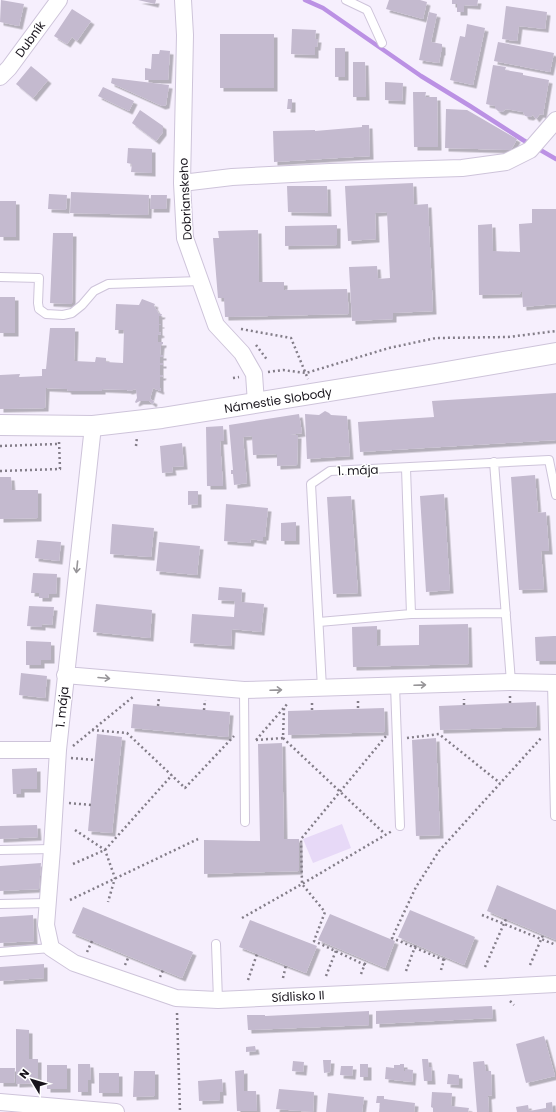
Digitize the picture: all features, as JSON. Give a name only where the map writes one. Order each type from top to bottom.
[{"type":"street","name":"Dubník","points":[[0,77],[9,68],[59,0]]},
{"type":"street","name":"Dobrianskeho","points":[[182,0],[185,35],[182,183],[185,238],[216,325],[242,353],[254,374],[256,404]]},
{"type":"street","points":[[182,183],[232,177],[462,168],[506,162],[535,144],[556,120]]},
{"type":"street","name":"Námestie Slobody","points":[[0,425],[93,426],[162,418],[256,404],[555,354]]},
{"type":"street","points":[[66,675],[93,426]]},
{"type":"street","name":"1. mája","points":[[51,948],[46,925],[52,849],[65,752],[66,675],[244,690],[511,682],[554,683]]},
{"type":"street","points":[[0,750],[65,752]]},
{"type":"street","name":"Sídlisko II","points":[[51,948],[74,963],[176,998],[218,1000],[556,984]]},
{"type":"street","points":[[0,1102],[116,1112]]},
{"type":"lane","points":[[346,0],[367,10],[382,43]]},
{"type":"lane","points":[[0,277],[39,278],[38,303],[40,309],[46,314],[63,315],[72,313],[82,305],[94,291],[108,284],[200,282]]},
{"type":"lane","name":"1. mája","points":[[322,688],[311,484],[330,471],[548,460],[556,495]]},
{"type":"lane","points":[[494,462],[511,682]]},
{"type":"lane","points":[[406,468],[411,614]]},
{"type":"lane","points":[[318,622],[411,614],[506,613]]},
{"type":"lane","points":[[554,683],[553,731],[555,816]]},
{"type":"lane","points":[[395,685],[400,826]]},
{"type":"lane","points":[[244,690],[245,822]]},
{"type":"lane","points":[[0,850],[52,849]]},
{"type":"lane","points":[[0,904],[48,903]]},
{"type":"lane","points":[[216,944],[218,1000]]},
{"type":"lane","points":[[0,952],[51,948]]},
{"type":"path","points":[[240,329],[291,338],[310,383]]},
{"type":"path","points":[[266,372],[283,370],[306,373],[389,348],[436,338],[508,338],[556,331]]},
{"type":"path","points":[[136,446],[137,436]]},
{"type":"path","points":[[0,446],[66,444]]},
{"type":"path","points":[[0,471],[60,469],[59,448]]},
{"type":"path","points":[[65,752],[140,691]]},
{"type":"path","points":[[464,696],[464,705]]},
{"type":"path","points":[[293,698],[255,740],[283,738],[385,834]]},
{"type":"path","points":[[283,738],[284,708]]},
{"type":"path","points":[[92,730],[127,733],[185,788],[237,732],[244,731]]},
{"type":"path","points":[[365,965],[336,950],[314,941],[325,912],[302,884],[301,839],[391,731],[397,735],[439,734],[500,783]]},
{"type":"path","points":[[444,960],[415,946],[392,938],[416,887],[439,851],[546,732],[553,731]]},
{"type":"path","points":[[65,752],[95,760]]},
{"type":"path","points":[[73,864],[105,850],[172,775]]},
{"type":"path","points":[[65,803],[91,805]]},
{"type":"path","points":[[242,918],[400,826]]},
{"type":"path","points":[[75,830],[105,850],[115,878],[108,902]]},
{"type":"path","points":[[70,900],[198,839]]},
{"type":"path","points":[[482,915],[556,945]]},
{"type":"path","points":[[485,967],[506,919]]},
{"type":"path","points":[[530,965],[543,935]]},
{"type":"path","points":[[85,956],[92,941]]},
{"type":"path","points":[[406,971],[415,946]]},
{"type":"path","points":[[326,976],[336,950]]},
{"type":"path","points":[[248,980],[257,954]]},
{"type":"path","points":[[441,970],[445,957]]},
{"type":"path","points":[[361,974],[366,961]]},
{"type":"path","points":[[283,978],[286,965]]},
{"type":"path","points":[[176,998],[180,1112]]},
{"type":"shaded area","points":[[342,824],[351,848],[313,863],[303,839]]},
{"type":"building","points":[[1,0],[24,4],[19,26],[0,22]]},
{"type":"building","points":[[138,0],[156,0],[155,4]]},
{"type":"building","points":[[389,0],[420,0],[427,2],[423,19],[386,9]]},
{"type":"building","points":[[452,0],[478,0],[477,6],[464,5],[464,12],[457,12],[457,4],[452,4]]},
{"type":"building","points":[[506,6],[547,12],[545,29],[519,26],[517,41],[502,39]]},
{"type":"building","points":[[72,9],[91,21],[77,41],[72,37],[67,44],[54,36]]},
{"type":"building","points":[[429,12],[437,14],[431,42],[442,44],[442,52],[439,63],[419,60]]},
{"type":"building","points":[[467,24],[485,28],[473,85],[450,80],[460,36],[465,37]]},
{"type":"building","points":[[292,29],[316,30],[315,39],[318,39],[317,47],[315,47],[315,55],[291,54]]},
{"type":"building","points":[[220,34],[274,34],[274,88],[220,88]]},
{"type":"building","points":[[498,42],[554,53],[550,72],[494,61]]},
{"type":"building","points":[[335,48],[345,48],[345,77],[335,77]]},
{"type":"building","points":[[160,50],[170,51],[168,80],[145,80],[145,68],[151,69],[152,54],[159,54]]},
{"type":"building","points":[[353,62],[365,62],[366,97],[353,97]]},
{"type":"building","points":[[493,65],[506,67],[505,70],[523,73],[523,75],[549,80],[543,115],[540,114],[536,119],[533,115],[530,117],[525,116],[523,112],[506,109],[502,112],[498,111],[495,106],[486,104]]},
{"type":"building","points":[[31,66],[48,80],[33,98],[16,84]]},
{"type":"building","points":[[112,78],[169,85],[166,105],[162,106],[111,83]]},
{"type":"building","points":[[385,82],[403,83],[402,101],[385,100]]},
{"type":"building","points":[[103,87],[134,101],[129,111],[98,96]]},
{"type":"building","points":[[413,92],[426,92],[425,97],[437,97],[438,147],[414,147]]},
{"type":"building","points":[[288,99],[292,99],[292,109],[287,109]]},
{"type":"building","points":[[446,109],[467,110],[517,139],[511,150],[445,148]]},
{"type":"building","points":[[140,110],[163,126],[163,132],[156,141],[132,123]]},
{"type":"building","points":[[362,125],[369,125],[370,156],[274,162],[273,131],[315,131],[362,127]]},
{"type":"building","points":[[128,148],[152,149],[152,173],[131,172],[132,164],[127,163]]},
{"type":"building","points":[[413,183],[414,205],[428,204],[433,311],[393,313],[393,319],[352,321],[349,267],[377,266],[378,279],[390,278],[387,212],[375,213],[376,239],[348,241],[345,186]]},
{"type":"building","points":[[287,186],[327,186],[328,213],[288,212]]},
{"type":"building","points":[[71,192],[149,195],[148,215],[70,213]]},
{"type":"building","points":[[49,194],[67,195],[66,210],[48,209]]},
{"type":"building","points":[[151,195],[167,195],[166,209],[150,209]]},
{"type":"building","points":[[0,201],[16,201],[16,237],[0,237]]},
{"type":"building","points":[[532,209],[556,209],[556,304],[523,307],[522,292],[521,294],[479,295],[478,225],[492,224],[493,251],[520,252],[519,224],[532,223]]},
{"type":"building","points":[[337,225],[337,245],[285,246],[285,226]]},
{"type":"building","points":[[258,230],[259,282],[284,282],[284,290],[347,289],[349,314],[225,317],[224,298],[218,298],[213,238],[219,238],[218,231]]},
{"type":"building","points":[[53,233],[73,233],[72,304],[50,303]]},
{"type":"building","points":[[0,297],[15,297],[15,333],[0,333]]},
{"type":"building","points":[[142,299],[155,304],[154,306],[159,314],[162,314],[159,316],[159,324],[161,325],[159,325],[159,332],[161,334],[158,335],[158,342],[163,342],[161,345],[160,355],[163,355],[163,357],[160,357],[160,363],[163,363],[163,365],[160,365],[160,375],[163,375],[160,377],[161,390],[160,391],[153,388],[150,399],[154,401],[153,404],[149,401],[140,401],[136,403],[136,389],[129,391],[102,389],[102,391],[68,391],[67,389],[46,388],[45,408],[0,409],[0,375],[20,374],[19,377],[42,376],[42,369],[46,369],[50,328],[75,328],[74,361],[95,362],[96,357],[106,358],[106,362],[123,363],[124,330],[115,330],[116,304],[139,305]]},
{"type":"building","points":[[556,393],[556,440],[360,452],[358,422],[434,417],[432,401]]},
{"type":"building","points":[[325,411],[331,415],[347,416],[350,456],[307,459],[305,414],[319,415]]},
{"type":"building","points":[[299,414],[302,433],[290,435],[298,435],[297,465],[277,466],[277,454],[253,455],[252,436],[243,437],[247,483],[234,485],[233,474],[231,474],[231,470],[233,470],[229,425]]},
{"type":"building","points":[[223,426],[224,441],[220,441],[223,486],[207,486],[206,427]]},
{"type":"building","points":[[182,443],[184,466],[172,467],[173,472],[162,473],[160,446]]},
{"type":"building","points":[[535,475],[538,513],[546,512],[549,551],[541,551],[544,589],[519,590],[511,477]]},
{"type":"building","points":[[0,477],[11,477],[12,490],[38,490],[38,518],[0,519]]},
{"type":"building","points":[[188,491],[198,491],[198,504],[188,505]]},
{"type":"building","points":[[444,494],[450,590],[426,592],[420,496]]},
{"type":"building","points":[[351,496],[358,593],[333,594],[327,497]]},
{"type":"building","points":[[226,504],[268,508],[265,537],[263,537],[263,541],[251,539],[250,543],[224,541]]},
{"type":"building","points":[[296,522],[296,541],[281,541],[281,523]]},
{"type":"building","points":[[112,524],[154,528],[151,557],[110,554]]},
{"type":"building","points":[[37,540],[61,542],[59,561],[35,558]]},
{"type":"building","points":[[159,542],[200,546],[197,575],[156,571]]},
{"type":"building","points":[[33,573],[57,574],[56,594],[49,594],[48,598],[39,598],[39,593],[31,593]]},
{"type":"building","points":[[219,587],[242,589],[241,602],[264,604],[261,632],[232,629],[231,646],[190,643],[192,614],[234,617],[235,601],[218,600]]},
{"type":"building","points":[[96,604],[152,610],[150,638],[93,632]]},
{"type":"building","points":[[29,606],[54,607],[52,625],[42,624],[42,627],[27,626]]},
{"type":"building","points":[[468,624],[469,664],[353,667],[352,627],[377,626],[377,646],[419,645],[419,625]]},
{"type":"building","points":[[556,636],[556,661],[536,661],[535,637]]},
{"type":"building","points":[[26,641],[51,642],[51,660],[41,660],[41,665],[26,665]]},
{"type":"building","points":[[21,673],[47,676],[45,698],[19,695]]},
{"type":"building","points":[[536,702],[537,727],[440,730],[439,706]]},
{"type":"building","points":[[133,704],[230,712],[228,737],[131,728]]},
{"type":"building","points":[[384,708],[385,732],[288,735],[288,711]]},
{"type":"building","points":[[97,734],[122,737],[112,833],[88,831]]},
{"type":"building","points":[[436,738],[440,835],[416,836],[412,740]]},
{"type":"building","points":[[282,743],[284,839],[299,839],[299,871],[204,874],[204,840],[260,841],[258,744]]},
{"type":"building","points":[[37,768],[37,789],[21,789],[21,794],[13,794],[12,769]]},
{"type":"building","points":[[37,825],[38,837],[0,839],[0,826]]},
{"type":"building","points":[[41,863],[39,889],[0,891],[0,866]]},
{"type":"building","points":[[497,885],[556,910],[556,940],[487,911]]},
{"type":"building","points":[[83,907],[193,952],[182,978],[72,933]]},
{"type":"building","points":[[410,910],[475,937],[464,965],[398,937]]},
{"type":"building","points":[[330,914],[395,941],[385,968],[318,940]]},
{"type":"building","points":[[33,915],[34,941],[0,943],[0,917]]},
{"type":"building","points":[[250,920],[317,946],[306,973],[239,947]]},
{"type":"building","points":[[44,964],[44,978],[0,981],[0,967]]},
{"type":"building","points":[[492,1006],[493,1018],[376,1024],[376,1011]]},
{"type":"building","points":[[369,1011],[369,1025],[248,1030],[247,1015],[265,1016]]},
{"type":"building","points":[[16,1029],[29,1030],[29,1059],[38,1059],[38,1083],[16,1084]]},
{"type":"building","points":[[544,1036],[555,1076],[526,1083],[516,1044]]},
{"type":"building","points":[[255,1046],[256,1051],[246,1052],[246,1047]]},
{"type":"building","points":[[422,1059],[428,1059],[429,1067],[431,1067],[432,1081],[424,1081]]},
{"type":"building","points":[[323,1060],[331,1060],[330,1072],[324,1073]]},
{"type":"building","points":[[293,1061],[304,1062],[303,1072],[292,1071]]},
{"type":"building","points":[[484,1061],[486,1071],[491,1071],[492,1095],[488,1096],[489,1112],[477,1112],[473,1062]]},
{"type":"building","points":[[78,1064],[90,1064],[91,1080],[88,1080],[88,1092],[78,1092]]},
{"type":"building","points":[[360,1064],[368,1064],[368,1077],[360,1077]]},
{"type":"building","points":[[404,1064],[404,1071],[405,1069],[413,1070],[412,1082],[385,1079],[386,1067],[394,1068],[394,1065]]},
{"type":"building","points":[[47,1065],[67,1065],[67,1089],[47,1089]]},
{"type":"building","points":[[341,1066],[353,1066],[352,1076],[340,1075]]},
{"type":"building","points":[[0,1068],[15,1068],[14,1083],[0,1083]]},
{"type":"building","points":[[244,1070],[244,1091],[256,1091],[257,1111],[237,1111],[235,1071]]},
{"type":"building","points":[[134,1071],[155,1071],[155,1096],[133,1097]]},
{"type":"building","points":[[99,1073],[119,1073],[119,1093],[99,1093]]},
{"type":"building","points":[[448,1074],[459,1075],[459,1085],[447,1084]]},
{"type":"building","points":[[222,1079],[223,1092],[220,1092],[220,1100],[199,1101],[198,1081]]},
{"type":"building","points":[[279,1089],[314,1092],[313,1112],[276,1109]]},
{"type":"building","points":[[432,1092],[452,1093],[451,1106],[469,1108],[468,1112],[433,1112],[433,1108],[431,1107]]},
{"type":"building","points":[[328,1093],[364,1097],[362,1112],[326,1112]]},
{"type":"building","points":[[377,1096],[384,1096],[384,1099],[415,1103],[414,1112],[379,1112],[380,1103],[376,1103]]},
{"type":"building","points":[[552,1102],[553,1112],[517,1112],[516,1107],[528,1105],[529,1111],[546,1108],[546,1103]]},
{"type":"waterway","points":[[305,0],[323,8],[421,76],[556,159]]}]
